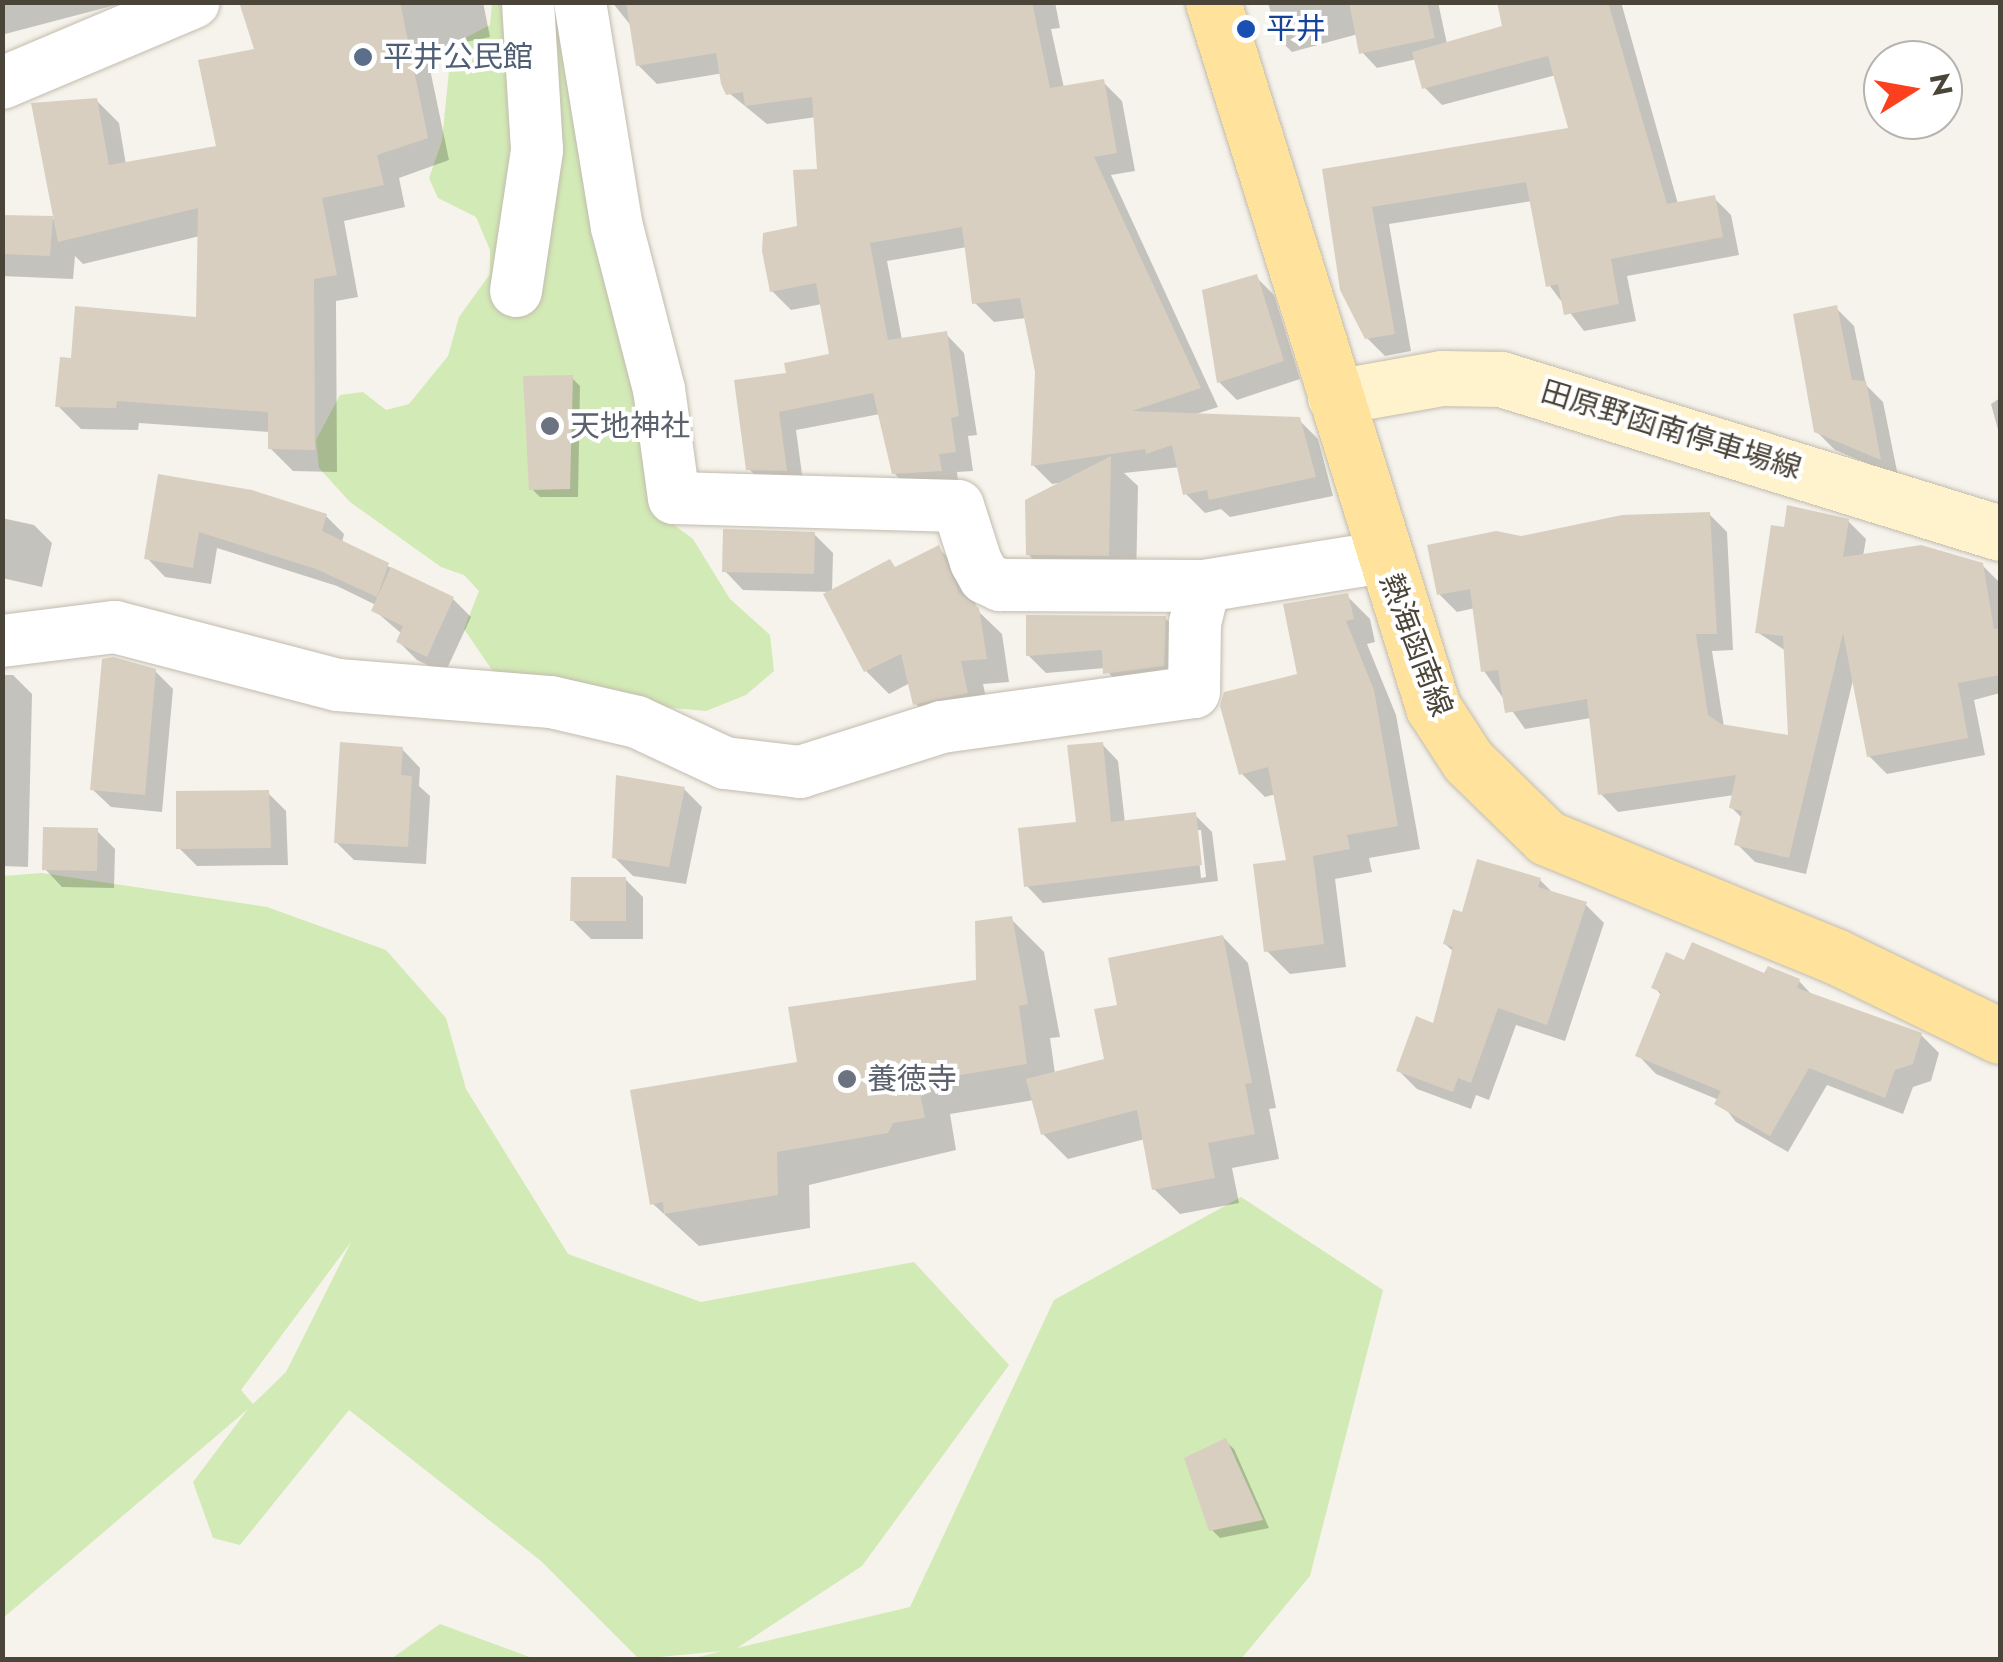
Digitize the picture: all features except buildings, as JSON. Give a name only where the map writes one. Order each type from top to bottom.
[{"type":"main road","name":"熱海函南線","points":[[1213,2],[1383,557],[1434,706],[1468,762],[1547,838],[1835,956],[2000,1036]]},
{"type":"main road","name":"田原野函南停車場線","points":[[1334,397],[1442,378],[1501,380],[2000,533]]},
{"type":"street","points":[[2,83],[194,2]]},
{"type":"street","points":[[516,291],[537,150],[528,2]]},
{"type":"street","points":[[580,2],[617,227],[659,390],[674,498],[958,506],[976,562],[986,578],[1000,585],[1204,586],[1383,557]]},
{"type":"street","points":[[2,640],[115,627],[338,685],[551,702],[636,722],[725,764],[800,772],[942,727],[1194,692],[1196,623],[1204,586]]},
{"type":"green space","points":[[492,3],[569,3],[662,516],[693,539],[730,599],[770,635],[774,671],[746,695],[706,711],[524,694],[492,670],[464,629],[479,591],[464,575],[441,567],[350,502],[319,468],[316,440],[340,395],[363,392],[386,410],[409,404],[448,356],[459,317],[490,274],[490,250],[476,217],[438,198],[429,178],[442,141],[449,70],[463,39],[490,25]]},
{"type":"green space","points":[[42,873],[267,907],[386,950],[446,1018],[466,1089],[568,1254],[701,1302],[914,1262],[1009,1365],[862,1566],[737,1648],[910,1607],[1054,1300],[1241,1197],[1383,1290],[1310,1576],[1241,1659],[691,1659],[722,1651],[639,1659],[541,1561],[349,1410],[240,1545],[213,1538],[193,1482],[248,1409],[3,1618],[3,876]],"holes":[[[351,1242],[286,1372],[253,1404],[241,1390]]]},
{"type":"green space","points":[[440,1624],[535,1659],[391,1659]]},
{"type":"place","name":"平井","points":[[1246,29]]},
{"type":"place","name":"平井公民館","points":[[363,57]]},
{"type":"place","name":"天地神社","points":[[550,426]]},
{"type":"place","name":"養徳寺","points":[[847,1079]]}]
